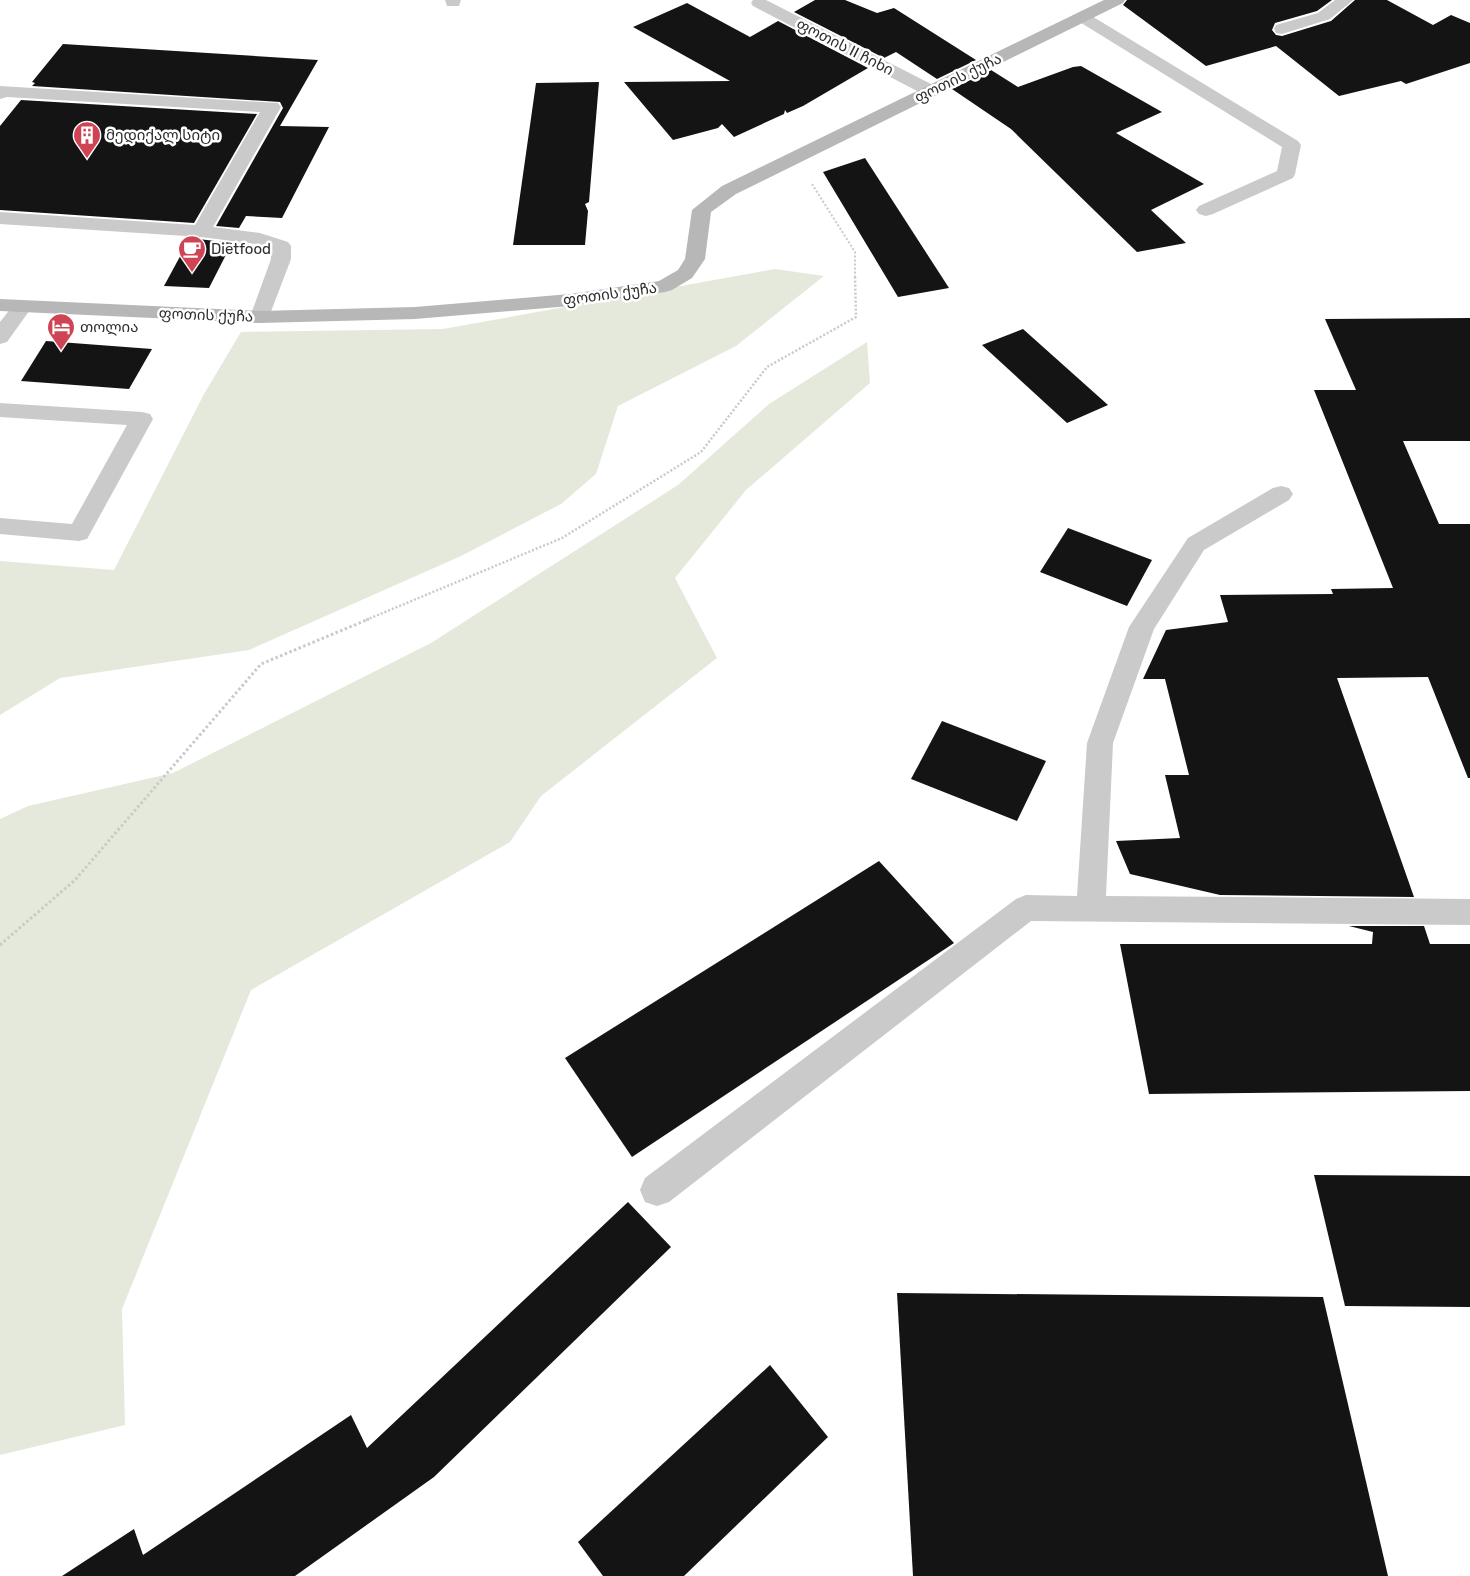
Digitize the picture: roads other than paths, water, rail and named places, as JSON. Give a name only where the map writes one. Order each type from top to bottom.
[{"type":"street","name":"ფოთის ქუჩა","points":[[0,306],[260,317],[414,313],[570,300],[665,286],[685,274],[695,259],[702,210],[729,190],[931,91],[1089,9],[1117,0]]},
{"type":"street","points":[[1282,29],[1324,16],[1345,0]]},
{"type":"street","name":"ფოთის II ჩიხი","points":[[760,3],[931,91]]},
{"type":"street","points":[[1089,9],[1292,145],[1286,174],[1206,210]]},
{"type":"street","points":[[0,94],[3,91],[272,107],[201,231]]},
{"type":"street","points":[[0,218],[201,231],[260,239],[281,246],[281,259],[260,317]]},
{"type":"street","points":[[0,338],[22,307]]},
{"type":"street","points":[[0,410],[142,420],[80,533],[0,526]]},
{"type":"street","points":[[1091,909],[1100,743],[1142,628],[1196,544],[1282,494]]},
{"type":"street","points":[[657,1190],[1026,908],[1470,912]]},
{"type":"place","name":"მედიქალ სიტი","points":[[87,159]]},
{"type":"place","name":"Dietfood","points":[[192,273]]},
{"type":"place","name":"თოლია","points":[[61,351]]}]
